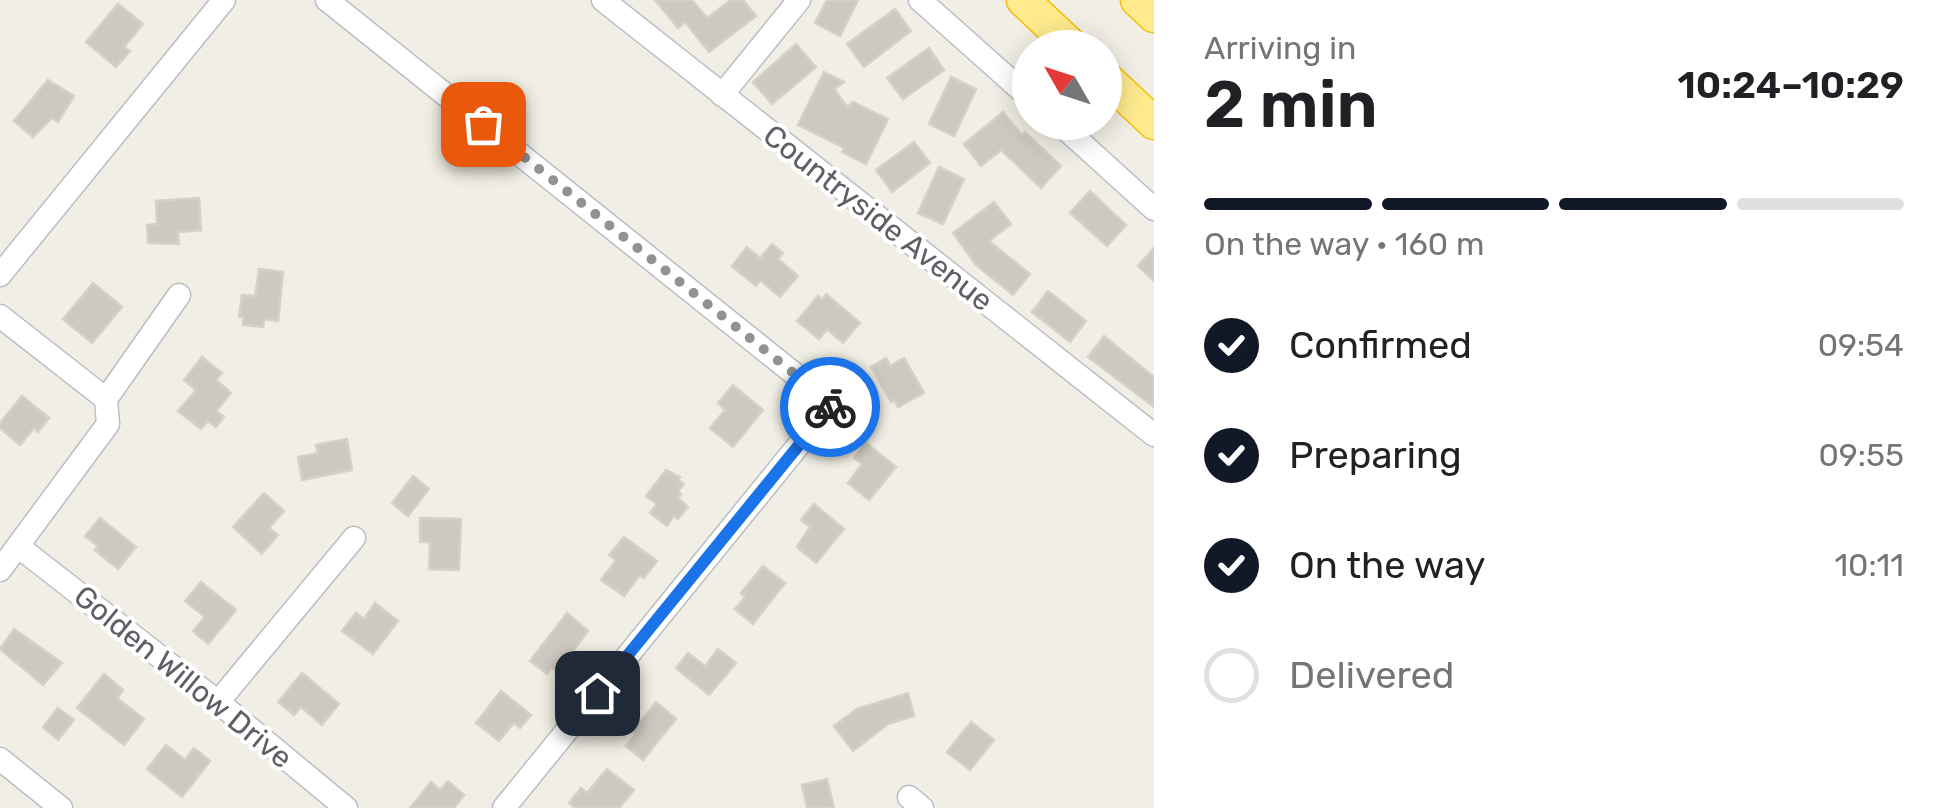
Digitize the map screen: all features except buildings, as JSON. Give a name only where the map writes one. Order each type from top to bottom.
[{"type":"highway","points":[[1023,0],[1055,30]]},
{"type":"highway","points":[[1136,0],[1154,16]]},
{"type":"highway","points":[[1122,93],[1154,123]]},
{"type":"street","points":[[0,275],[224,0]]},
{"type":"street","points":[[327,0],[832,404],[504,808]]},
{"type":"street","name":"Countryside Avenue","points":[[603,0],[1154,435]]},
{"type":"street","points":[[722,95],[799,0]]},
{"type":"street","points":[[920,0],[1012,82]]},
{"type":"street","points":[[1078,140],[1154,210]]},
{"type":"street","points":[[0,570],[108,424],[106,400],[179,296]]},
{"type":"street","points":[[0,316],[106,400]]},
{"type":"street","points":[[218,702],[354,538]]},
{"type":"street","name":"Golden Willow Drive","points":[[19,547],[346,808]]},
{"type":"street","points":[[0,759],[61,808]]},
{"type":"way so far","points":[[483,124],[832,404],[830,407]]},
{"type":"route","points":[[597,693],[830,407]]}]
